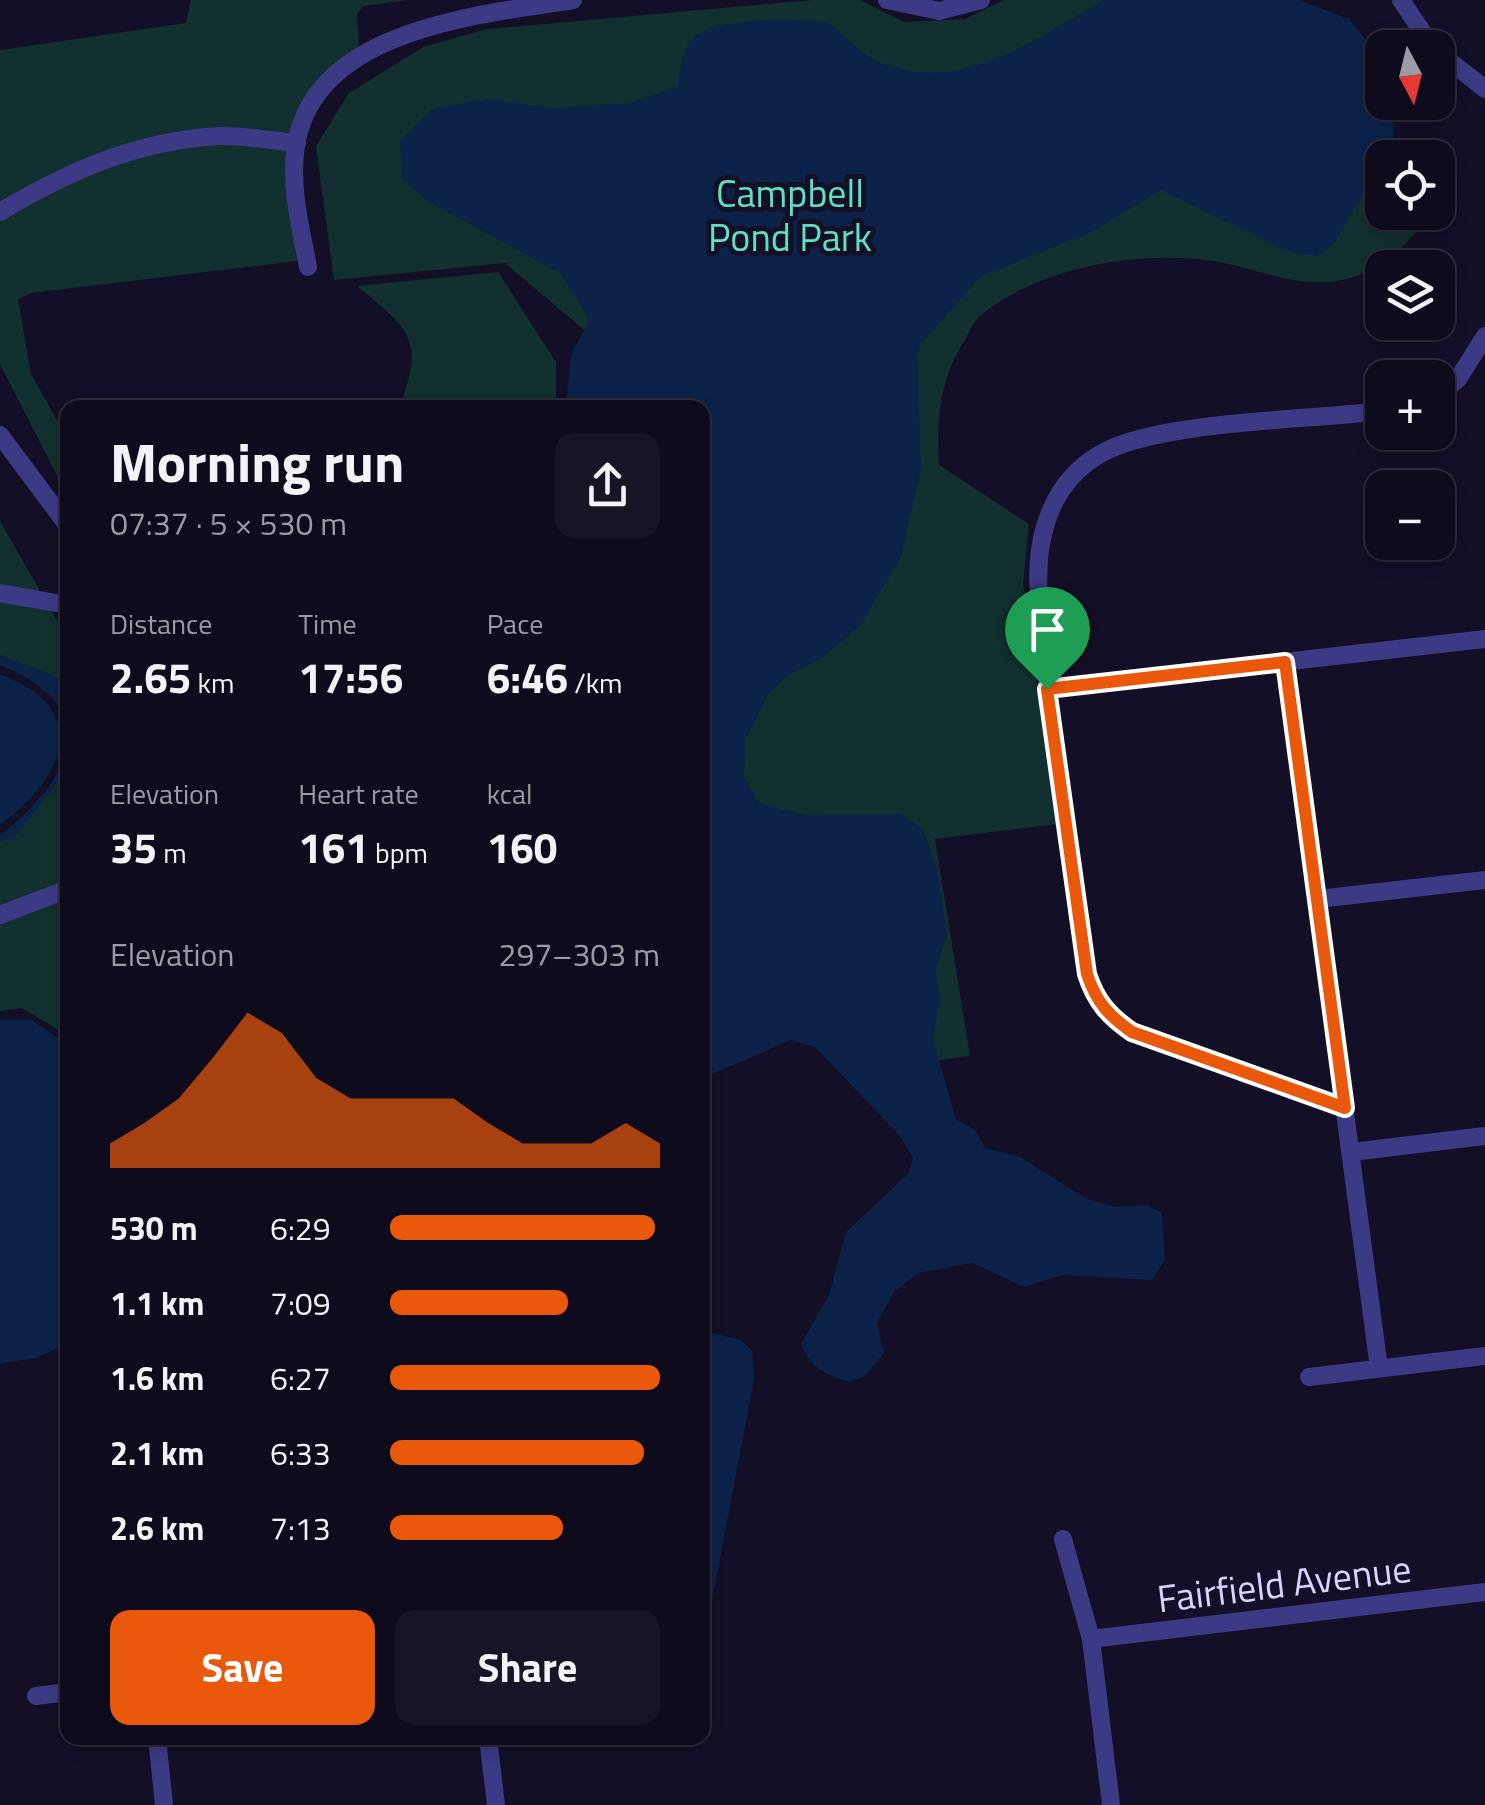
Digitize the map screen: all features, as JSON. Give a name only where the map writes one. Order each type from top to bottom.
[{"type":"street","points":[[308,267],[296,198],[297,143],[308,107],[319,89],[371,51],[451,22],[573,0]]},
{"type":"street","points":[[887,0],[939,11],[981,0]]},
{"type":"street","points":[[1402,0],[1422,30]]},
{"type":"street","points":[[1455,66],[1485,90]]},
{"type":"street","points":[[0,212],[65,174],[128,149],[222,136],[297,143]]},
{"type":"street","points":[[1455,382],[1485,336]]},
{"type":"street","points":[[1345,1108],[1132,1032],[1109,1016],[1094,996],[1087,974],[1047,689],[1040,546],[1062,488],[1089,460],[1120,445],[1164,435],[1365,413]]},
{"type":"street","points":[[0,435],[60,515]]},
{"type":"street","points":[[0,593],[60,604]]},
{"type":"street","points":[[1047,689],[1485,638]]},
{"type":"street","points":[[1285,662],[1378,1368]]},
{"type":"street","points":[[1318,899],[1485,880]]},
{"type":"street","points":[[0,915],[60,892]]},
{"type":"street","points":[[1352,1152],[1485,1136]]},
{"type":"street","points":[[1309,1376],[1485,1356]]},
{"type":"street","points":[[1063,1538],[1092,1638],[1111,1805]]},
{"type":"street","name":"Fairfield Avenue","points":[[1092,1638],[1485,1592]]},
{"type":"street","points":[[36,1696],[60,1693]]},
{"type":"street","points":[[158,1745],[164,1805]]},
{"type":"street","points":[[489,1745],[496,1805]]},
{"type":"green space","points":[[191,0],[408,0],[363,6],[357,14],[359,47],[330,68],[310,91],[297,115],[290,168],[298,261],[31,293],[18,299],[31,374],[60,426],[60,481],[0,364],[0,50],[186,23]]},
{"type":"green space","name":"Campbell Pond Park","points":[[813,0],[860,0],[904,22],[965,19],[1004,0],[1127,0],[1366,140],[1365,230],[1418,230],[1398,250],[1365,250],[1365,272],[1324,282],[1178,258],[1088,266],[1030,285],[1004,299],[981,315],[956,356],[939,416],[939,465],[1029,524],[1023,584],[1057,824],[935,839],[970,1056],[893,1066],[710,925],[710,400],[687,400],[630,369],[505,263],[334,280],[316,146],[349,93],[423,47],[487,29]]},
{"type":"green space","points":[[498,272],[556,362],[556,400],[402,400],[411,366],[408,338],[390,314],[357,286]]},
{"type":"green space","points":[[0,521],[60,626],[60,681],[0,655]]},
{"type":"green space","points":[[60,778],[60,1031],[22,1008],[0,1011],[0,841],[14,838]]},
{"type":"water","name":"Campbell Pond Park","points":[[1104,0],[1299,0],[1349,19],[1365,39],[1365,120],[1394,120],[1393,140],[1365,140],[1365,190],[1334,244],[1317,256],[1291,253],[1161,190],[1091,232],[981,276],[925,339],[917,354],[921,469],[901,557],[860,626],[822,658],[789,675],[769,693],[746,738],[744,777],[760,804],[807,815],[901,814],[922,828],[937,867],[947,934],[936,971],[940,999],[933,1040],[956,1119],[976,1131],[985,1148],[1020,1157],[1087,1199],[1116,1207],[1147,1205],[1162,1213],[1165,1260],[1152,1280],[1063,1275],[1024,1287],[973,1263],[918,1273],[894,1292],[877,1323],[884,1353],[865,1376],[849,1382],[820,1369],[801,1344],[829,1295],[846,1232],[908,1174],[913,1158],[900,1136],[815,1047],[791,1040],[710,1075],[710,400],[567,400],[571,354],[590,320],[560,273],[429,202],[402,179],[400,141],[432,109],[487,99],[553,108],[630,103],[678,87],[682,58],[690,42],[701,33],[734,23],[828,22],[876,61],[913,71],[943,72],[999,58]]},
{"type":"water","points":[[0,655],[56,677],[60,681],[60,712],[55,701],[33,682],[0,665]]},
{"type":"water","points":[[0,674],[30,689],[49,706],[58,725],[60,745],[41,786],[0,825]]},
{"type":"water","points":[[60,768],[60,778],[14,838],[0,841],[0,835],[46,791]]},
{"type":"water","points":[[0,1020],[32,1020],[60,1039],[60,1347],[36,1358],[0,1364]]},
{"type":"water","points":[[710,1333],[741,1340],[752,1351],[754,1379],[712,1601]]},
{"type":"route","points":[[1285,662],[1345,1108],[1132,1032],[1109,1016],[1094,996],[1087,974],[1047,689],[1285,662]]}]
